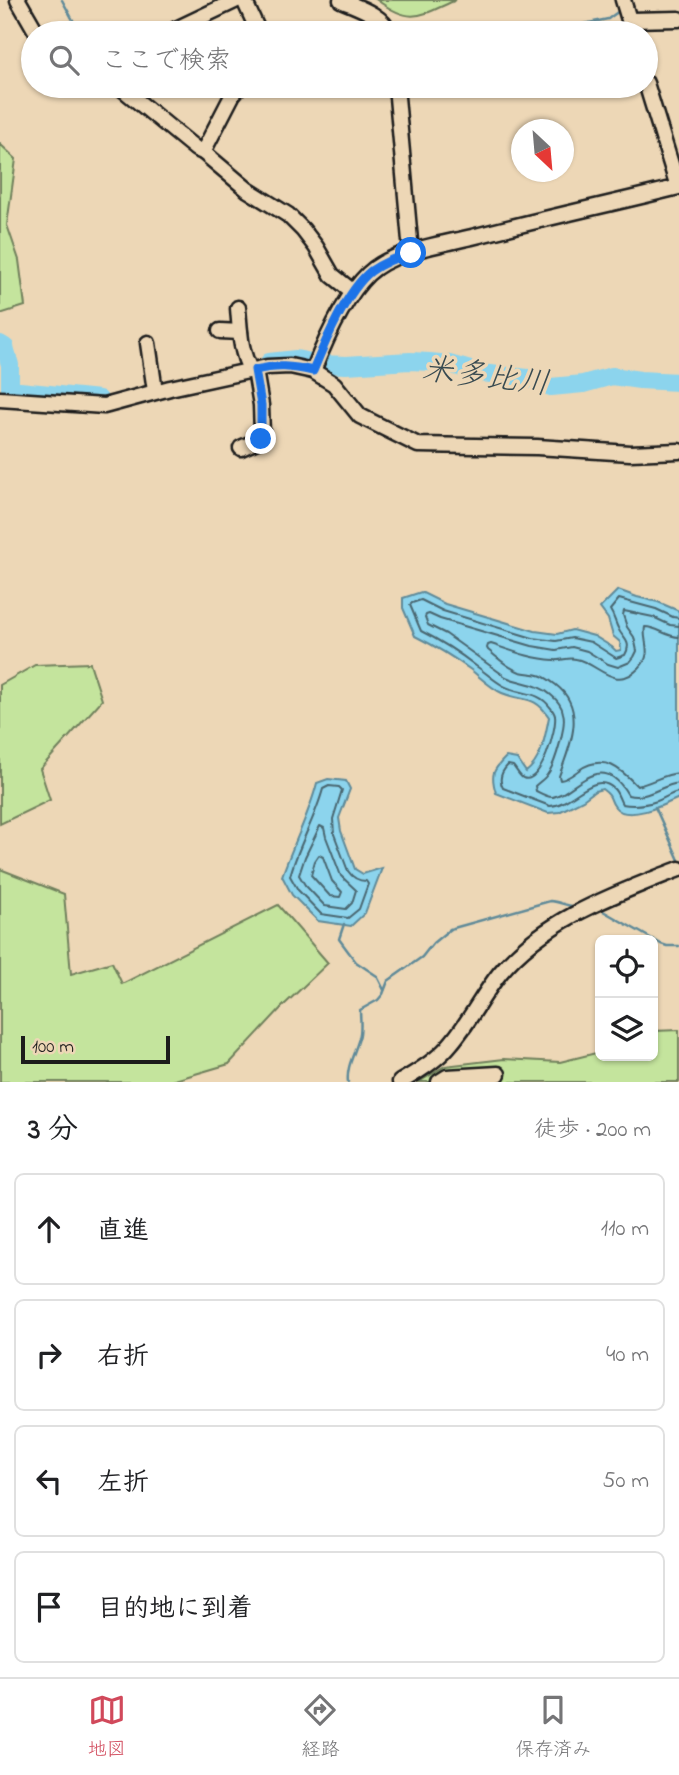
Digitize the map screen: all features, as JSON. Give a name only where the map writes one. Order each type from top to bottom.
[{"type":"street","points":[[18,0],[30,21]]},
{"type":"street","points":[[193,21],[237,0]]},
{"type":"street","points":[[244,0],[254,21]]},
{"type":"street","points":[[341,0],[382,21]]},
{"type":"street","points":[[623,0],[630,21]]},
{"type":"street","points":[[658,23],[679,19]]},
{"type":"street","points":[[134,98],[248,190],[288,215],[309,238],[332,275],[352,291]]},
{"type":"street","points":[[203,152],[231,98]]},
{"type":"street","points":[[397,98],[411,253]]},
{"type":"street","points":[[313,371],[325,341],[352,291],[369,272],[389,260],[678,187],[651,98]]},
{"type":"street","points":[[238,308],[245,361],[253,370],[261,405],[262,435],[261,439],[241,448]]},
{"type":"street","points":[[220,331],[240,332]]},
{"type":"street","points":[[148,343],[155,391]]},
{"type":"street","points":[[0,399],[104,406],[155,391],[267,367],[290,366],[313,371],[334,384],[360,416],[418,446],[537,447],[629,453],[679,451]]},
{"type":"street","points":[[400,1082],[421,1070],[444,1051],[501,972],[530,944],[549,930],[600,902],[679,869]]},
{"type":"street","points":[[439,1082],[447,1077],[498,1074]]},
{"type":"green space","points":[[377,0],[456,0],[425,13],[408,15],[399,13]]},
{"type":"green space","points":[[0,144],[16,159],[7,225],[19,260],[25,306],[0,314]]},
{"type":"green space","points":[[90,663],[102,700],[40,769],[50,800],[0,824],[0,685],[35,665]]},
{"type":"green space","points":[[0,869],[64,894],[71,974],[112,962],[122,984],[278,905],[328,963],[229,1064],[168,1082],[0,1082]]},
{"type":"green space","points":[[679,1030],[679,1082],[419,1082],[445,1066],[504,1059],[560,1062],[595,1053],[595,1061],[658,1061],[658,1031]]},
{"type":"water","points":[[618,590],[679,611],[679,798],[647,811],[628,813],[615,807],[610,796],[602,789],[559,812],[548,813],[496,793],[494,773],[506,757],[517,759],[526,772],[536,761],[549,717],[538,705],[498,691],[471,670],[415,636],[403,608],[403,598],[421,592],[445,604],[535,631],[557,634],[572,630],[594,636],[616,651],[621,650],[620,642],[613,636],[608,619],[600,608]]},
{"type":"water","points":[[328,779],[346,781],[350,789],[339,818],[355,869],[363,874],[382,868],[365,913],[351,926],[318,921],[292,895],[282,876],[317,783]]},
{"type":"waterway","points":[[62,0],[73,21]]},
{"type":"waterway","points":[[598,21],[608,19],[619,11]]},
{"type":"waterway","name":"米多比川","points":[[0,344],[5,347],[10,365],[10,390],[99,399]]},
{"type":"waterway","name":"米多比川","points":[[269,362],[296,359],[346,365],[430,362],[481,373],[528,378],[551,387],[583,384],[612,376],[679,382]]},
{"type":"waterway","points":[[655,807],[679,860]]},
{"type":"waterway","points":[[348,1082],[350,1065],[360,1035],[360,1010],[378,1000],[388,981],[422,957],[433,943],[450,929],[550,901],[576,906]]},
{"type":"waterway","points":[[603,911],[661,944],[679,946]]},
{"type":"waterway","points":[[344,924],[339,939],[356,962],[377,976],[384,990]]},
{"type":"route","points":[[261,439],[261,405],[255,370],[290,366],[313,371],[325,341],[352,291],[369,272],[389,260],[411,253]]}]
